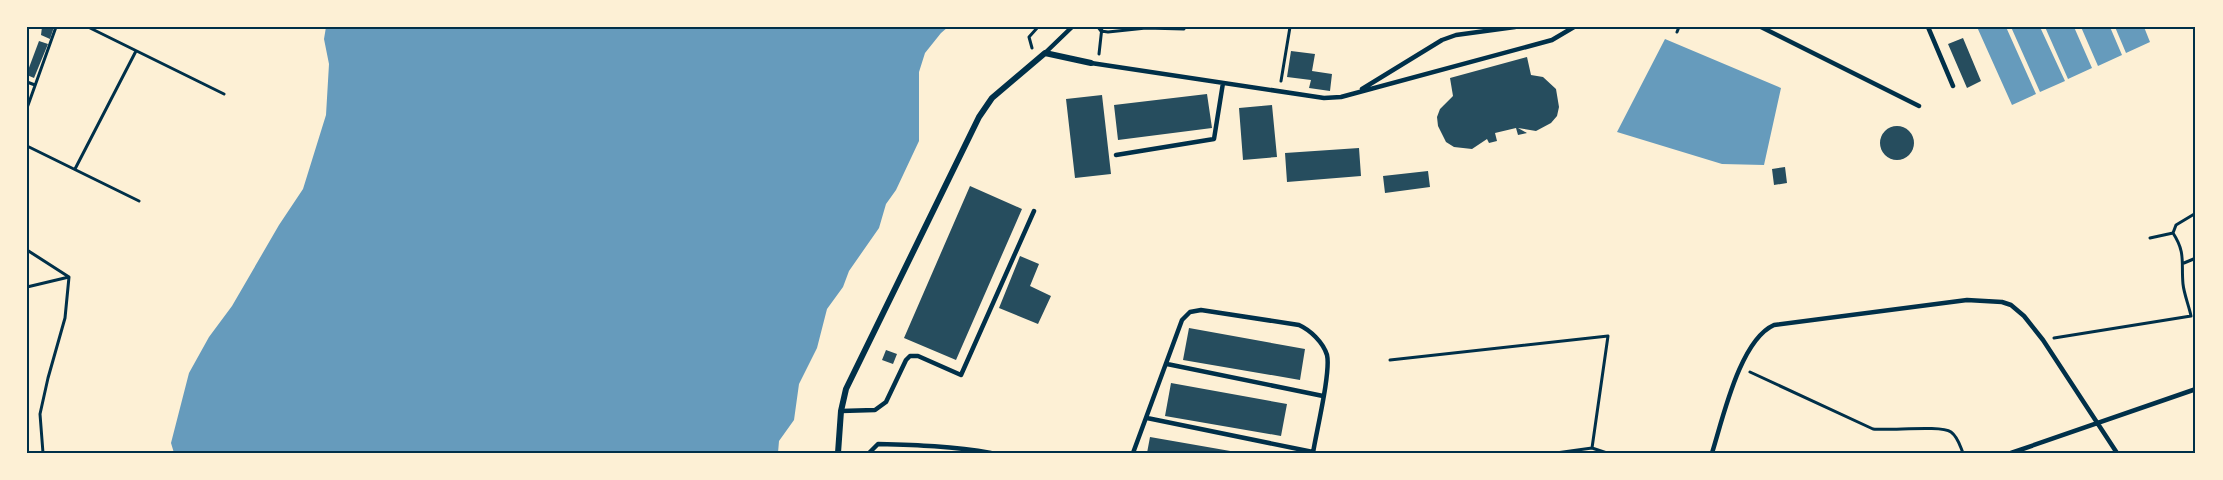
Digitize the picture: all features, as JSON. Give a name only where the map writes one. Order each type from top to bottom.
[{"type":"street","points":[[838,453],[841,411],[846,389],[979,117],[992,99],[1045,53],[1095,64]]},
{"type":"lane","points":[[1045,53],[1072,27]]},
{"type":"lane","points":[[1357,92],[1442,40],[1456,35],[1515,27]]},
{"type":"lane","points":[[1095,64],[1324,98],[1341,97],[1552,40],[1574,27]]},
{"type":"lane","points":[[1761,27],[1919,106]]},
{"type":"lane","points":[[1928,27],[1953,86]]},
{"type":"lane","points":[[1116,154],[1214,140],[1223,83]]},
{"type":"lane","points":[[841,411],[875,410],[886,402],[910,356],[918,356],[961,375],[1034,211]]},
{"type":"lane","points":[[1712,453],[1740,367],[1763,330],[1774,325],[1967,300],[2002,302],[2011,305],[2024,316],[2043,340],[2116,453]]},
{"type":"lane","points":[[1133,453],[1182,320],[1190,312],[1201,310],[1299,325],[1311,331],[1327,355],[1323,396],[1313,452],[1146,418]]},
{"type":"lane","points":[[1167,364],[1323,396]]},
{"type":"lane","points":[[2011,453],[2196,388]]},
{"type":"lane","points":[[869,453],[878,444],[966,448],[991,453]]},
{"type":"lane","points":[[923,452],[924,445]]},
{"type":"path","points":[[27,108],[56,27]]},
{"type":"path","points":[[88,27],[224,94]]},
{"type":"path","points":[[1035,62],[1029,37],[1038,27]]},
{"type":"path","points":[[1095,64],[1100,28],[1108,32],[1146,28],[1184,29],[1184,27]]},
{"type":"path","points":[[1280,92],[1290,27]]},
{"type":"path","points":[[1677,32],[1679,27]]},
{"type":"path","points":[[75,170],[136,51]]},
{"type":"path","points":[[27,82],[35,85]]},
{"type":"path","points":[[27,146],[139,201]]},
{"type":"path","points":[[2173,234],[2176,225],[2196,213]]},
{"type":"path","points":[[2150,238],[2173,234]]},
{"type":"path","points":[[2043,340],[2191,316],[2183,284],[2184,263],[2181,245],[2173,234]]},
{"type":"path","points":[[27,250],[69,277]]},
{"type":"path","points":[[2184,263],[2196,258]]},
{"type":"path","points":[[27,286],[69,277]]},
{"type":"path","points":[[43,453],[40,414],[65,318],[69,277]]},
{"type":"path","points":[[1390,360],[1608,336],[1592,448]]},
{"type":"path","points":[[1740,367],[1873,429],[1887,431],[1941,428],[1950,431],[1957,438],[1963,453]]},
{"type":"path","points":[[1556,453],[1592,448],[1607,453]]},
{"type":"water","points":[[326,27],[948,27],[925,53],[919,72],[919,141],[896,190],[886,204],[879,228],[849,271],[843,287],[827,309],[817,348],[799,384],[794,420],[779,441],[778,453],[174,453],[171,443],[189,373],[209,337],[232,306],[279,225],[303,189],[326,115],[329,64],[324,39]]},
{"type":"water","points":[[1977,27],[2006,27],[2036,94],[2012,105]]},
{"type":"water","points":[[2011,27],[2040,27],[2065,81],[2040,92]]},
{"type":"water","points":[[2045,27],[2074,27],[2092,68],[2068,79]]},
{"type":"water","points":[[2081,27],[2110,27],[2122,55],[2098,66]]},
{"type":"water","points":[[2115,27],[2144,27],[2150,42],[2126,53]]},
{"type":"water","points":[[1665,39],[1781,88],[1764,165],[1722,164],[1617,132]]},
{"type":"building","points":[[42,27],[54,27],[50,39],[41,35]]},
{"type":"building","points":[[1963,38],[1981,81],[1967,88],[1948,44]]},
{"type":"building","points":[[39,41],[48,44],[34,78],[27,73]]},
{"type":"building","points":[[1291,51],[1315,54],[1312,71],[1332,74],[1330,91],[1309,88],[1311,80],[1287,77]]},
{"type":"building","points":[[1527,57],[1531,75],[1543,77],[1556,89],[1559,107],[1557,116],[1551,123],[1536,131],[1518,128],[1527,133],[1518,135],[1516,128],[1495,133],[1497,141],[1489,143],[1487,139],[1472,149],[1454,147],[1446,142],[1438,126],[1437,117],[1440,109],[1453,96],[1450,78]]},
{"type":"building","points":[[1207,94],[1212,128],[1118,140],[1114,105]]},
{"type":"building","points":[[1102,95],[1111,174],[1075,178],[1066,99]]},
{"type":"building","points":[[1272,105],[1277,157],[1243,160],[1239,108]]},
{"type":"building","points":[[1897,126],[1909,131],[1914,143],[1909,155],[1897,160],[1885,155],[1880,143],[1885,131]]},
{"type":"building","points":[[1359,148],[1361,176],[1287,182],[1285,153]]},
{"type":"building","points":[[1785,167],[1787,183],[1774,185],[1772,169]]},
{"type":"building","points":[[1428,171],[1430,187],[1385,193],[1383,176]]},
{"type":"building","points":[[970,186],[1022,209],[956,360],[904,338]]},
{"type":"building","points":[[1020,256],[1039,264],[1030,286],[1051,296],[1038,324],[999,308]]},
{"type":"building","points":[[1189,328],[1305,349],[1300,380],[1183,360]]},
{"type":"building","points":[[886,350],[897,354],[893,364],[882,360]]},
{"type":"building","points":[[1171,383],[1287,404],[1281,436],[1165,416]]},
{"type":"building","points":[[1150,437],[1236,452],[1236,453],[1147,453]]}]
